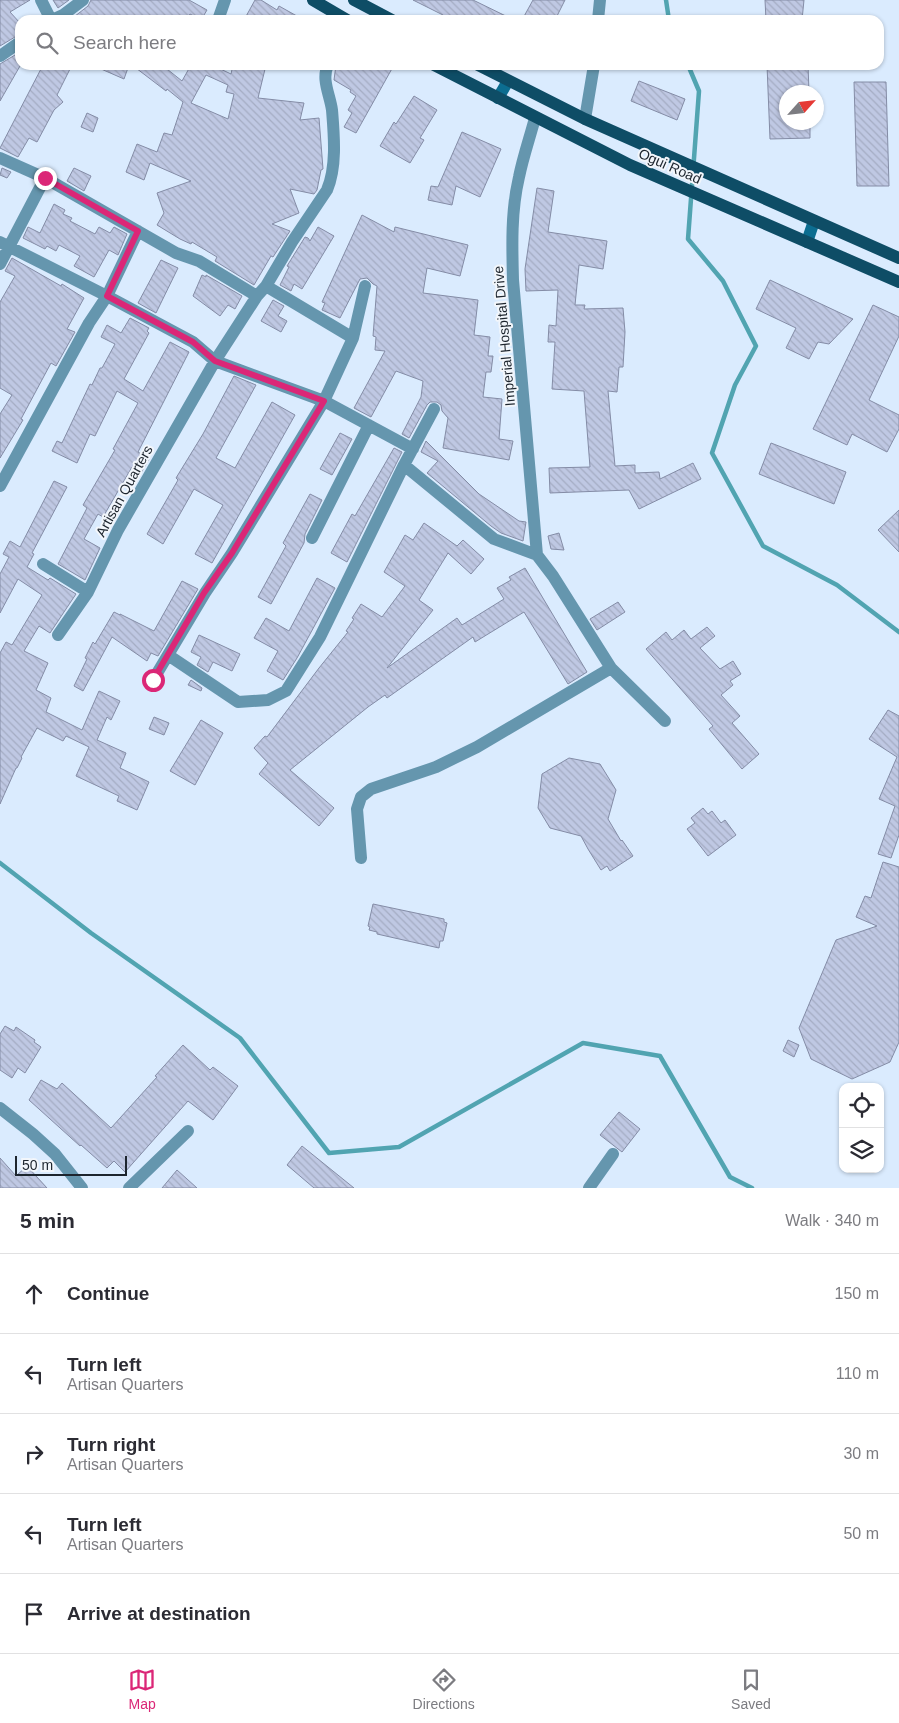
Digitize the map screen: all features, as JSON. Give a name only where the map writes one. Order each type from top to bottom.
[{"type":"main road","points":[[313,0],[338,15]]},
{"type":"main road","points":[[354,0],[382,15]]},
{"type":"main road","name":"Ogui Road","points":[[444,70],[630,165],[899,282]]},
{"type":"main road","name":"Ogui Road","points":[[487,70],[585,119],[899,258]]},
{"type":"main road","points":[[498,98],[508,81]]},
{"type":"main road","points":[[807,242],[814,221]]},
{"type":"street","points":[[40,0],[48,15]]},
{"type":"street","points":[[62,15],[83,0]]},
{"type":"street","points":[[220,15],[225,0]]},
{"type":"street","points":[[598,15],[600,0]]},
{"type":"street","points":[[0,56],[15,46]]},
{"type":"street","name":"Artisan Quarters","points":[[58,635],[88,592],[118,530],[215,361],[257,296],[266,286],[292,242],[327,190],[331,181],[334,164],[330,93],[324,77],[326,70]]},
{"type":"street","points":[[585,119],[593,70]]},
{"type":"street","name":"Imperial Hospital Drive","points":[[535,118],[519,178],[512,244],[513,280],[537,555]]},
{"type":"street","points":[[0,158],[45,178],[176,253],[199,261],[257,296]]},
{"type":"street","points":[[0,264],[5,244],[45,178]]},
{"type":"street","points":[[1,481],[89,323],[107,296],[138,231]]},
{"type":"street","points":[[5,244],[193,342],[215,361],[324,401],[413,449]]},
{"type":"street","points":[[266,286],[353,338]]},
{"type":"street","points":[[153,680],[324,401],[353,338],[365,286]]},
{"type":"street","points":[[168,655],[238,702],[268,700],[286,691],[320,638],[404,465],[434,409]]},
{"type":"street","points":[[312,538],[369,426]]},
{"type":"street","points":[[404,465],[494,539],[537,555],[553,576],[611,668],[665,721]]},
{"type":"street","points":[[43,564],[88,592]]},
{"type":"street","points":[[361,858],[357,809],[361,797],[371,789],[436,767],[477,747],[611,668]]},
{"type":"street","points":[[0,1108],[34,1134],[55,1154],[82,1188]]},
{"type":"street","points":[[129,1188],[188,1131]]},
{"type":"street","points":[[589,1188],[613,1154]]},
{"type":"building","points":[[0,0],[30,0],[10,12],[15,18],[15,37],[0,46]]},
{"type":"building","points":[[53,0],[69,0],[58,8]]},
{"type":"building","points":[[91,0],[189,0],[207,10],[204,15],[76,15],[88,6]]},
{"type":"building","points":[[255,0],[261,0],[277,10],[279,6],[295,15],[247,15]]},
{"type":"building","points":[[413,0],[473,0],[504,15],[443,15]]},
{"type":"building","points":[[533,0],[565,0],[558,15],[525,15]]},
{"type":"building","points":[[765,0],[804,0],[802,15],[766,15]]},
{"type":"building","points":[[15,55],[15,70],[18,70],[0,101],[0,64]]},
{"type":"building","points":[[40,70],[70,70],[57,95],[63,102],[54,110],[37,142],[29,138],[18,157],[0,148]]},
{"type":"building","points":[[103,70],[127,70],[124,79]]},
{"type":"building","points":[[139,70],[168,70],[182,81],[188,70],[223,70],[231,74],[232,70],[265,70],[258,98],[304,103],[300,120],[319,118],[323,169],[321,170],[317,190],[314,194],[290,189],[299,213],[272,224],[290,231],[273,257],[271,256],[254,285],[215,261],[217,257],[192,242],[191,244],[180,239],[157,225],[164,213],[157,193],[191,181],[150,163],[144,180],[126,172],[137,144],[157,152],[164,133],[172,135],[183,102],[167,89],[166,91]],"holes":[[[206,75],[228,85],[226,92],[234,94],[228,119],[191,103]]]},
{"type":"building","points":[[335,70],[391,70],[356,133],[344,127],[352,113],[348,110],[356,96],[350,92],[351,90],[334,80]]},
{"type":"building","points":[[767,70],[808,70],[809,85],[779,85],[779,130],[810,130],[810,138],[770,139]]},
{"type":"building","points":[[639,81],[685,99],[677,120],[631,101]]},
{"type":"building","points":[[854,82],[886,82],[889,186],[857,186]]},
{"type":"building","points":[[414,96],[437,110],[420,138],[424,140],[410,163],[380,146],[394,122],[396,124]]},
{"type":"building","points":[[87,113],[98,118],[93,132],[81,127]]},
{"type":"building","points":[[462,132],[501,149],[480,197],[456,186],[452,205],[428,200],[431,186],[438,187]]},
{"type":"building","points":[[2,168],[11,172],[7,178],[0,175]]},
{"type":"building","points":[[74,168],[91,176],[84,191],[67,181]]},
{"type":"building","points":[[537,188],[554,191],[548,232],[607,241],[603,269],[579,265],[575,305],[585,305],[584,309],[623,308],[625,332],[623,367],[619,367],[617,392],[608,391],[615,466],[635,465],[635,473],[659,472],[660,479],[693,463],[701,479],[639,509],[629,490],[550,493],[549,468],[590,467],[584,391],[552,389],[555,342],[548,342],[549,325],[556,326],[558,290],[526,291],[525,269]]},
{"type":"building","points":[[54,204],[65,210],[63,214],[72,218],[70,221],[95,234],[99,227],[110,233],[114,227],[127,234],[118,255],[109,250],[94,277],[74,266],[80,256],[59,245],[56,251],[47,246],[45,249],[23,238],[28,227],[40,233]]},
{"type":"building","points":[[362,215],[394,232],[395,227],[468,245],[460,276],[427,268],[423,293],[478,300],[474,335],[490,337],[488,356],[493,356],[491,372],[486,372],[483,397],[502,399],[499,439],[513,441],[509,460],[443,448],[448,418],[442,411],[441,405],[437,402],[430,402],[427,405],[409,438],[402,434],[421,397],[423,381],[396,371],[371,417],[354,408],[385,351],[375,350],[376,337],[373,336],[377,286],[367,278],[360,279],[340,318],[322,310],[325,303],[322,302]]},
{"type":"building","points":[[318,227],[334,236],[302,289],[294,284],[291,291],[280,285],[289,267],[287,266],[305,237],[310,241]]},
{"type":"building","points":[[12,258],[61,286],[62,284],[84,298],[67,329],[75,332],[56,366],[51,363],[21,419],[23,420],[0,458],[0,414],[12,395],[0,388],[0,302],[15,276],[5,271]]},
{"type":"building","points":[[161,260],[178,268],[156,313],[138,303]]},
{"type":"building","points":[[202,275],[206,277],[206,275],[242,296],[235,309],[228,305],[220,316],[193,296]]},
{"type":"building","points":[[770,280],[853,319],[829,344],[818,342],[809,359],[786,348],[796,328],[756,309]]},
{"type":"building","points":[[273,300],[284,306],[278,316],[287,321],[281,332],[261,321]]},
{"type":"building","points":[[873,305],[899,317],[899,336],[869,400],[899,415],[899,429],[887,452],[852,434],[847,445],[813,429]]},
{"type":"building","points":[[130,318],[149,328],[147,331],[149,333],[124,379],[143,391],[170,342],[189,352],[138,452],[149,459],[141,473],[132,467],[103,517],[98,514],[84,539],[100,548],[85,580],[58,564],[87,508],[83,505],[115,450],[113,449],[138,403],[117,391],[95,436],[90,434],[77,463],[52,451],[57,441],[62,443],[90,384],[92,385],[115,344],[101,337],[107,325],[121,333]]},
{"type":"building","points":[[234,376],[256,385],[216,458],[235,468],[272,402],[295,415],[212,563],[195,554],[223,505],[194,489],[163,544],[147,534],[178,480],[176,478],[203,434]]},
{"type":"building","points":[[340,433],[352,439],[332,475],[320,469]]},
{"type":"building","points":[[426,441],[479,494],[519,521],[526,522],[523,541],[501,533],[491,526],[427,473],[438,461],[421,452]]},
{"type":"building","points":[[771,443],[846,472],[834,504],[759,474]]},
{"type":"building","points":[[394,448],[402,452],[347,562],[331,553],[352,514],[355,516]]},
{"type":"building","points":[[54,481],[67,487],[32,553],[34,554],[27,567],[76,594],[50,633],[39,626],[24,651],[48,663],[36,690],[51,698],[46,712],[82,730],[99,691],[120,701],[111,720],[107,717],[97,740],[126,753],[120,768],[149,782],[137,810],[117,801],[119,796],[76,776],[89,747],[66,736],[63,741],[37,728],[21,757],[0,804],[0,653],[6,642],[12,645],[42,595],[18,579],[0,613],[0,574],[9,557],[3,554],[10,541],[20,547]]},
{"type":"building","points":[[310,494],[322,500],[305,534],[304,543],[271,604],[258,597],[286,546],[283,543]]},
{"type":"building","points":[[899,510],[899,552],[878,530]]},
{"type":"building","points":[[424,523],[457,546],[463,540],[484,559],[471,574],[448,553],[419,600],[433,610],[387,668],[457,618],[462,625],[504,599],[497,588],[511,580],[509,577],[525,568],[587,672],[568,684],[524,612],[475,642],[473,637],[387,698],[385,695],[368,707],[290,770],[334,808],[319,826],[259,774],[268,763],[254,748],[265,736],[267,737],[348,632],[346,631],[354,619],[352,618],[361,604],[382,617],[405,586],[384,572],[405,535],[413,540]]},
{"type":"building","points":[[559,533],[564,550],[551,549],[548,536]]},
{"type":"building","points":[[317,578],[335,588],[283,680],[267,671],[278,651],[254,638],[266,618],[289,631]]},
{"type":"building","points":[[182,581],[198,589],[158,656],[151,653],[147,661],[112,637],[83,691],[74,686],[93,642],[95,644],[114,612],[154,631]]},
{"type":"building","points":[[618,602],[625,612],[597,630],[590,619]]},
{"type":"building","points":[[707,627],[715,636],[700,648],[720,669],[733,661],[741,674],[730,681],[733,685],[721,695],[740,716],[732,723],[759,754],[742,769],[709,729],[713,726],[646,649],[666,632],[672,640],[684,630],[691,639]]},
{"type":"building","points":[[199,635],[240,654],[232,671],[213,662],[208,672],[197,665],[201,657],[191,652]]},
{"type":"building","points":[[191,680],[202,688],[201,691],[188,685]]},
{"type":"building","points":[[888,710],[899,716],[899,835],[891,858],[878,854],[895,806],[879,799],[897,757],[869,739]]},
{"type":"building","points":[[154,717],[169,723],[164,735],[149,729]]},
{"type":"building","points":[[201,720],[223,733],[195,785],[170,771]]},
{"type":"building","points":[[569,758],[600,764],[616,790],[608,819],[621,841],[633,856],[610,871],[607,866],[601,870],[581,836],[550,828],[538,808],[542,774]]},
{"type":"building","points":[[703,808],[708,814],[712,811],[721,823],[725,820],[736,835],[708,856],[687,829],[695,823],[691,818]]},
{"type":"building","points":[[883,862],[899,867],[899,1042],[890,1062],[852,1079],[811,1059],[799,1028],[836,940],[877,926],[856,917],[865,896],[871,898]]},
{"type":"building","points":[[373,904],[444,919],[444,922],[447,923],[443,941],[440,941],[439,948],[377,934],[377,932],[369,930],[370,927],[368,926]]},
{"type":"building","points":[[5,1026],[14,1031],[16,1027],[35,1040],[34,1042],[41,1047],[25,1073],[18,1068],[12,1078],[0,1070],[0,1034]]},
{"type":"building","points":[[788,1040],[799,1045],[794,1057],[783,1051]]},
{"type":"building","points":[[183,1045],[210,1070],[213,1067],[238,1086],[213,1120],[188,1101],[125,1172],[114,1161],[107,1168],[29,1100],[41,1080],[57,1089],[62,1083],[111,1128]]},
{"type":"building","points":[[619,1112],[640,1129],[622,1152],[600,1135]]},
{"type":"building","points":[[302,1146],[354,1188],[314,1188],[287,1165]]},
{"type":"building","points":[[0,1158],[16,1176],[27,1166],[47,1188],[0,1188]]},
{"type":"building","points":[[177,1170],[197,1188],[162,1188]]},
{"type":"waterway","points":[[666,0],[668,15]]},
{"type":"waterway","points":[[690,70],[699,91],[688,239],[723,281],[756,346],[735,385],[712,453],[763,546],[837,585],[899,632]]},
{"type":"waterway","points":[[0,863],[91,933],[240,1038],[329,1153],[399,1147],[583,1043],[660,1056],[730,1177],[752,1188]]},
{"type":"route","points":[[45,178],[138,231],[107,296],[193,342],[215,361],[324,401],[232,553],[204,593],[153,680]]}]
